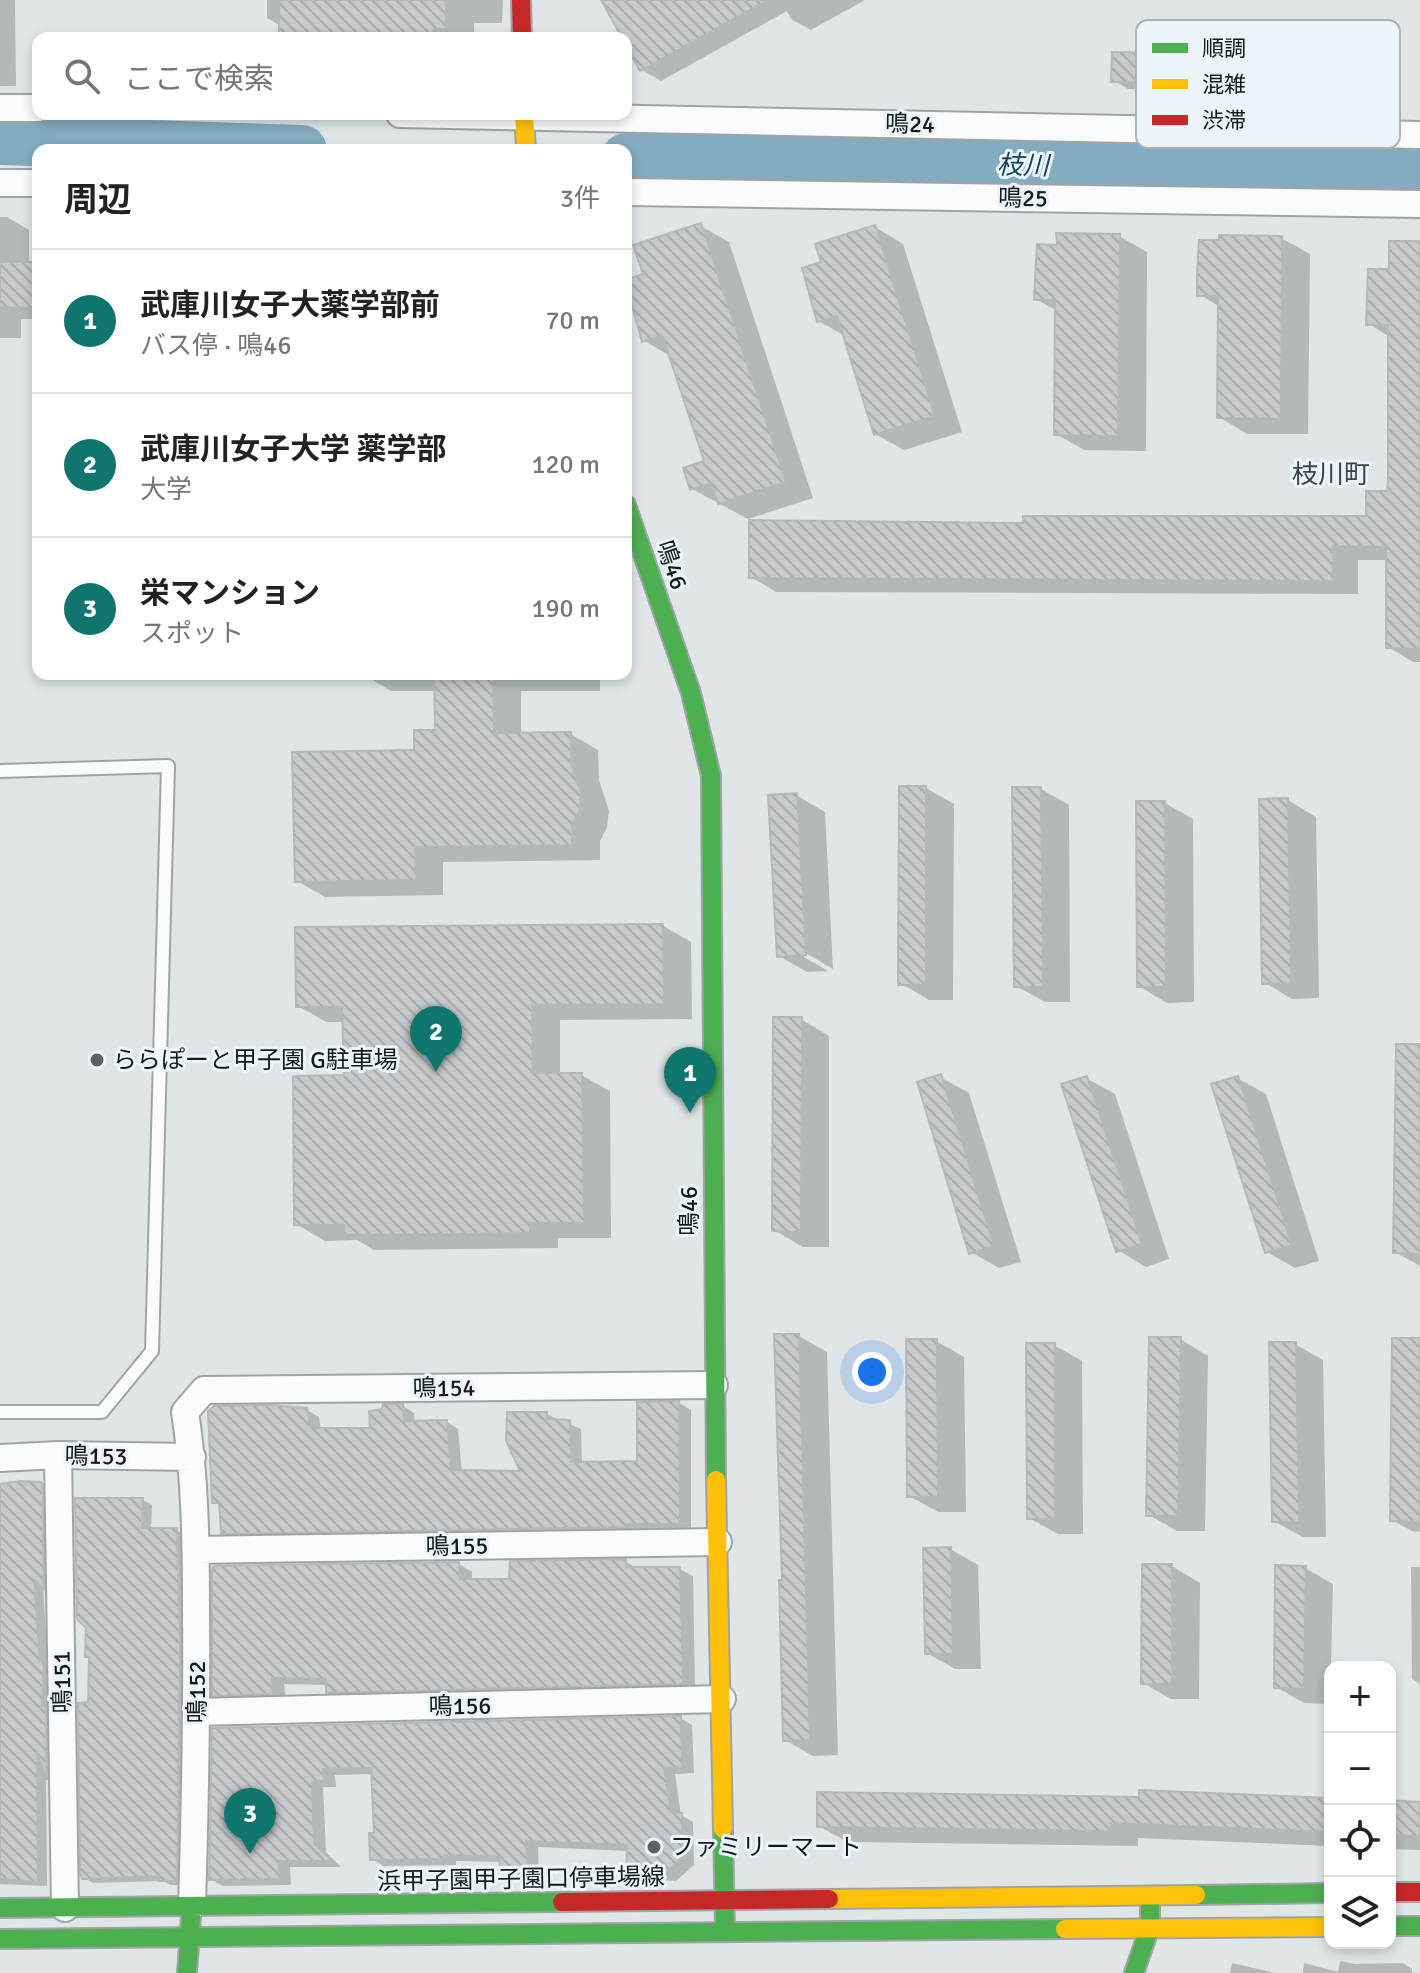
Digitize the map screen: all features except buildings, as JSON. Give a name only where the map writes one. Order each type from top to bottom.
[{"type":"main road","points":[[521,0],[522,32]]},
{"type":"main road","points":[[524,120],[526,144]]},
{"type":"main road","name":"鳴46","points":[[632,522],[691,693],[711,776],[714,1385],[725,1931]]},
{"type":"main road","points":[[1396,1892],[1420,1892]]},
{"type":"main road","name":"浜甲子園甲子園口停車場線","points":[[0,1908],[1324,1893]]},
{"type":"main road","points":[[1134,1973],[1150,1927],[1149,1894]]},
{"type":"main road","name":"鳴152","points":[[187,1973],[192,1906]]},
{"type":"main road","points":[[1396,1926],[1420,1926]]},
{"type":"main road","points":[[0,1939],[1324,1927]]},
{"type":"street","points":[[0,108],[32,108]]},
{"type":"street","name":"鳴24","points":[[632,117],[1136,129]]},
{"type":"street","name":"鳴24","points":[[1400,135],[1420,135]]},
{"type":"street","points":[[0,183],[32,183]]},
{"type":"street","name":"鳴25","points":[[632,192],[1420,204]]},
{"type":"street","name":"鳴154","points":[[185,1412],[204,1390],[714,1385]]},
{"type":"street","name":"鳴152","points":[[185,1412],[192,1457],[196,1550],[197,1712],[192,1906]]},
{"type":"street","name":"鳴153","points":[[0,1458],[58,1455],[192,1457]]},
{"type":"street","name":"鳴151","points":[[58,1455],[65,1908]]},
{"type":"street","name":"鳴155","points":[[196,1550],[718,1542]]},
{"type":"street","name":"鳴156","points":[[197,1712],[722,1699]]},
{"type":"lane","points":[[0,771],[168,766],[152,1351],[102,1412],[0,1412]]},
{"type":"waterway","name":"枝川","points":[[0,140],[121,144]]},
{"type":"waterway","name":"枝川","points":[[632,158],[1420,172]]},
{"type":"traffic: fast","points":[[632,522],[691,693],[711,776],[716,1480]]},
{"type":"traffic: fast","points":[[723,1829],[725,1931]]},
{"type":"traffic: fast","points":[[1196,1895],[1324,1893]]},
{"type":"traffic: fast","points":[[0,1908],[562,1902]]},
{"type":"traffic: fast","points":[[1134,1973],[1150,1927],[1150,1904]]},
{"type":"traffic: fast","points":[[187,1973],[191,1916]]},
{"type":"traffic: fast","points":[[1396,1926],[1420,1926]]},
{"type":"traffic: fast","points":[[0,1939],[1065,1929]]},
{"type":"traffic: slow","points":[[524,120],[526,144]]},
{"type":"traffic: slow","points":[[716,1480],[723,1829]]},
{"type":"traffic: slow","points":[[829,1899],[1196,1895]]},
{"type":"traffic: slow","points":[[1065,1929],[1324,1927]]},
{"type":"traffic: jam","points":[[521,0],[522,32]]},
{"type":"traffic: jam","points":[[1396,1892],[1420,1892]]},
{"type":"traffic: jam","points":[[562,1902],[829,1899]]},
{"type":"place","name":"ららぽーと甲子園 G駐車場","points":[[97,1060]]},
{"type":"place","name":"武庫川女子大学 薬学部","points":[[436,1072]]},
{"type":"place","name":"武庫川女子大薬学部前","points":[[690,1113]]},
{"type":"place","name":"ファミリーマート","points":[[654,1847]]},
{"type":"place","name":"栄マンション","points":[[250,1854]]},
{"type":"district","name":"枝川町","points":[[1331,474]]}]
